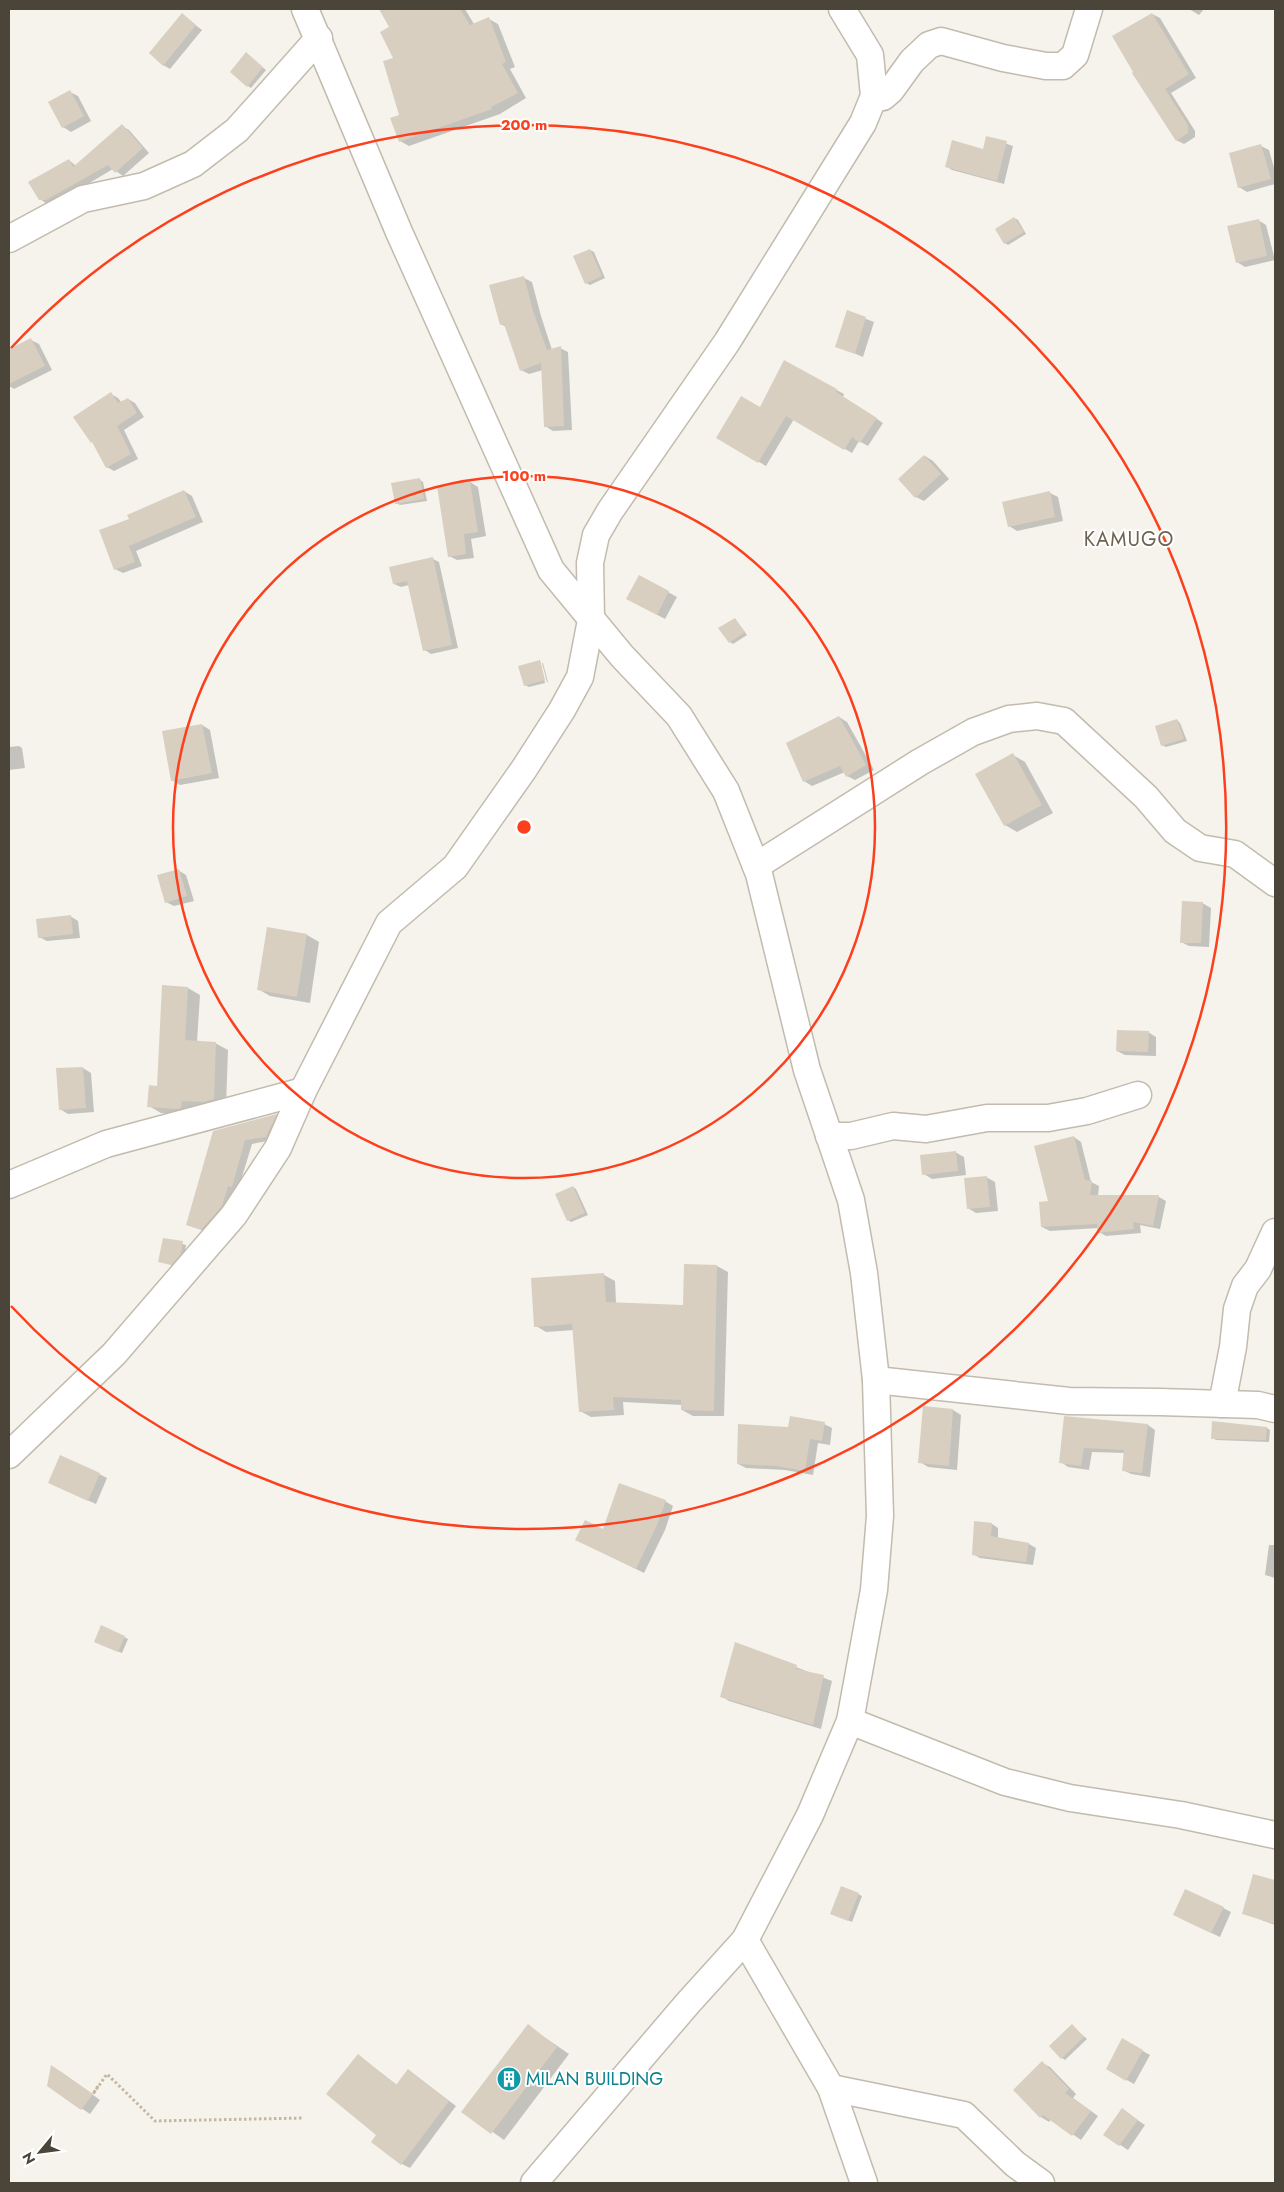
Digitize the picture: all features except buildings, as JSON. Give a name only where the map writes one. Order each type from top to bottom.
[{"type":"street","points":[[305,9],[319,38],[399,232],[551,570],[622,656],[679,716],[726,791],[756,866],[807,1070],[851,1200],[864,1273],[876,1380],[880,1516],[874,1590],[850,1721],[810,1815],[745,1940],[688,2003],[534,2183]]},
{"type":"street","points":[[9,1455],[114,1354],[234,1215],[278,1148],[303,1091],[390,923],[455,867],[524,769],[562,710],[580,676],[591,620],[590,563],[596,535],[610,511],[727,342],[863,123],[874,96],[870,54],[842,9]]},
{"type":"street","points":[[874,96],[883,97],[891,90],[912,61],[929,45],[941,41],[1003,58],[1046,66],[1063,66],[1075,55],[1089,9]]},
{"type":"street","points":[[9,239],[83,199],[144,186],[193,164],[237,130],[319,38]]},
{"type":"street","points":[[756,866],[920,762],[973,732],[1009,719],[1037,716],[1064,721],[1146,797],[1175,831],[1200,848],[1235,854],[1275,882]]},
{"type":"street","points":[[9,1185],[106,1144],[303,1091]]},
{"type":"street","points":[[829,1136],[851,1136],[893,1126],[926,1129],[987,1118],[1048,1118],[1087,1111],[1138,1095]]},
{"type":"street","points":[[1222,1404],[1233,1347],[1237,1309],[1245,1286],[1258,1268],[1275,1232]]},
{"type":"street","points":[[876,1380],[1069,1402],[1258,1405],[1275,1409]]},
{"type":"street","points":[[850,1721],[1006,1782],[1070,1798],[1181,1815],[1275,1835]]},
{"type":"street","points":[[745,1940],[831,2088],[864,2183]]},
{"type":"street","points":[[831,2088],[964,2115],[1015,2164],[1041,2183]]},
{"type":"path","points":[[98,2086],[92,2094],[107,2074],[155,2121],[303,2118]]},
{"type":"place","name":"MILAN BUILDING","points":[[509,2079]]},
{"type":"district","name":"KAMUGO","points":[[1129,539]]}]
